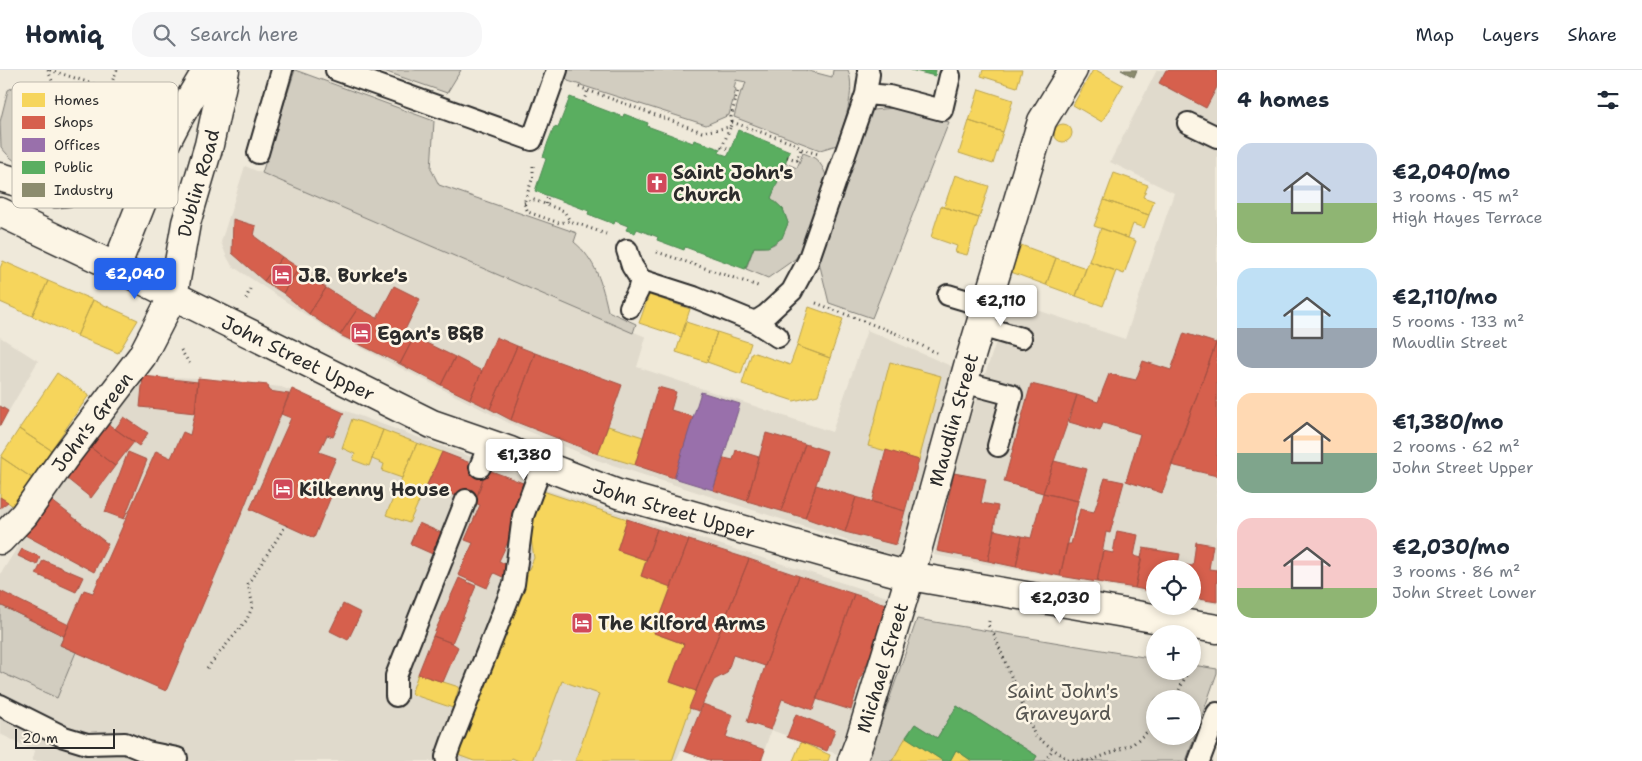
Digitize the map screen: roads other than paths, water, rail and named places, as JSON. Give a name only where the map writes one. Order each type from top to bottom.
[{"type":"main road","name":"Dublin Road","points":[[178,119],[208,70]]},
{"type":"main road","name":"Dublin Road","points":[[172,296],[186,223],[209,144],[225,70]]},
{"type":"main road","name":"Maudlin Street","points":[[910,576],[965,374],[1042,121],[1073,70]]},
{"type":"main road","name":"Dublin Road","points":[[116,267],[140,208]]},
{"type":"main road","name":"John Street Upper","points":[[0,212],[116,267],[432,424],[484,455],[510,451],[618,494],[910,576],[1217,629]]},
{"type":"main road","name":"John's Green","points":[[0,540],[24,514],[142,356],[172,296]]},
{"type":"main road","name":"Michael Street","points":[[852,761],[910,576]]},
{"type":"lane","points":[[258,152],[282,70]]},
{"type":"lane","points":[[336,70],[532,140],[556,74]]},
{"type":"lane","points":[[755,322],[766,315],[792,291],[808,260],[866,94],[868,70]]},
{"type":"lane","points":[[866,94],[889,96],[942,110],[950,76]]},
{"type":"lane","points":[[1188,123],[1217,137]]},
{"type":"lane","points":[[627,250],[632,266],[641,280],[694,297],[755,322],[778,337]]},
{"type":"lane","points":[[630,307],[641,280]]},
{"type":"lane","points":[[948,295],[1021,338]]},
{"type":"lane","points":[[965,374],[1012,394],[998,446]]},
{"type":"lane","points":[[447,761],[446,757],[451,743],[514,584],[523,516],[542,465]]},
{"type":"lane","points":[[396,696],[396,676],[466,500]]},
{"type":"lane","points":[[0,704],[64,736],[87,744],[125,743],[147,752],[178,758]]},
{"type":"lane","points":[[1200,761],[1217,713]]},
{"type":"place","name":"Saint John's Church","points":[[657,183]]},
{"type":"place","name":"J.B. Burke's","points":[[282,275]]},
{"type":"place","name":"Egan's B&B","points":[[361,333]]},
{"type":"place","name":"Kilkenny House","points":[[283,489]]},
{"type":"place","name":"The Kilford Arms","points":[[582,623]]},
{"type":"park label","name":"Saint John's Graveyard","points":[[1063,702]]}]
